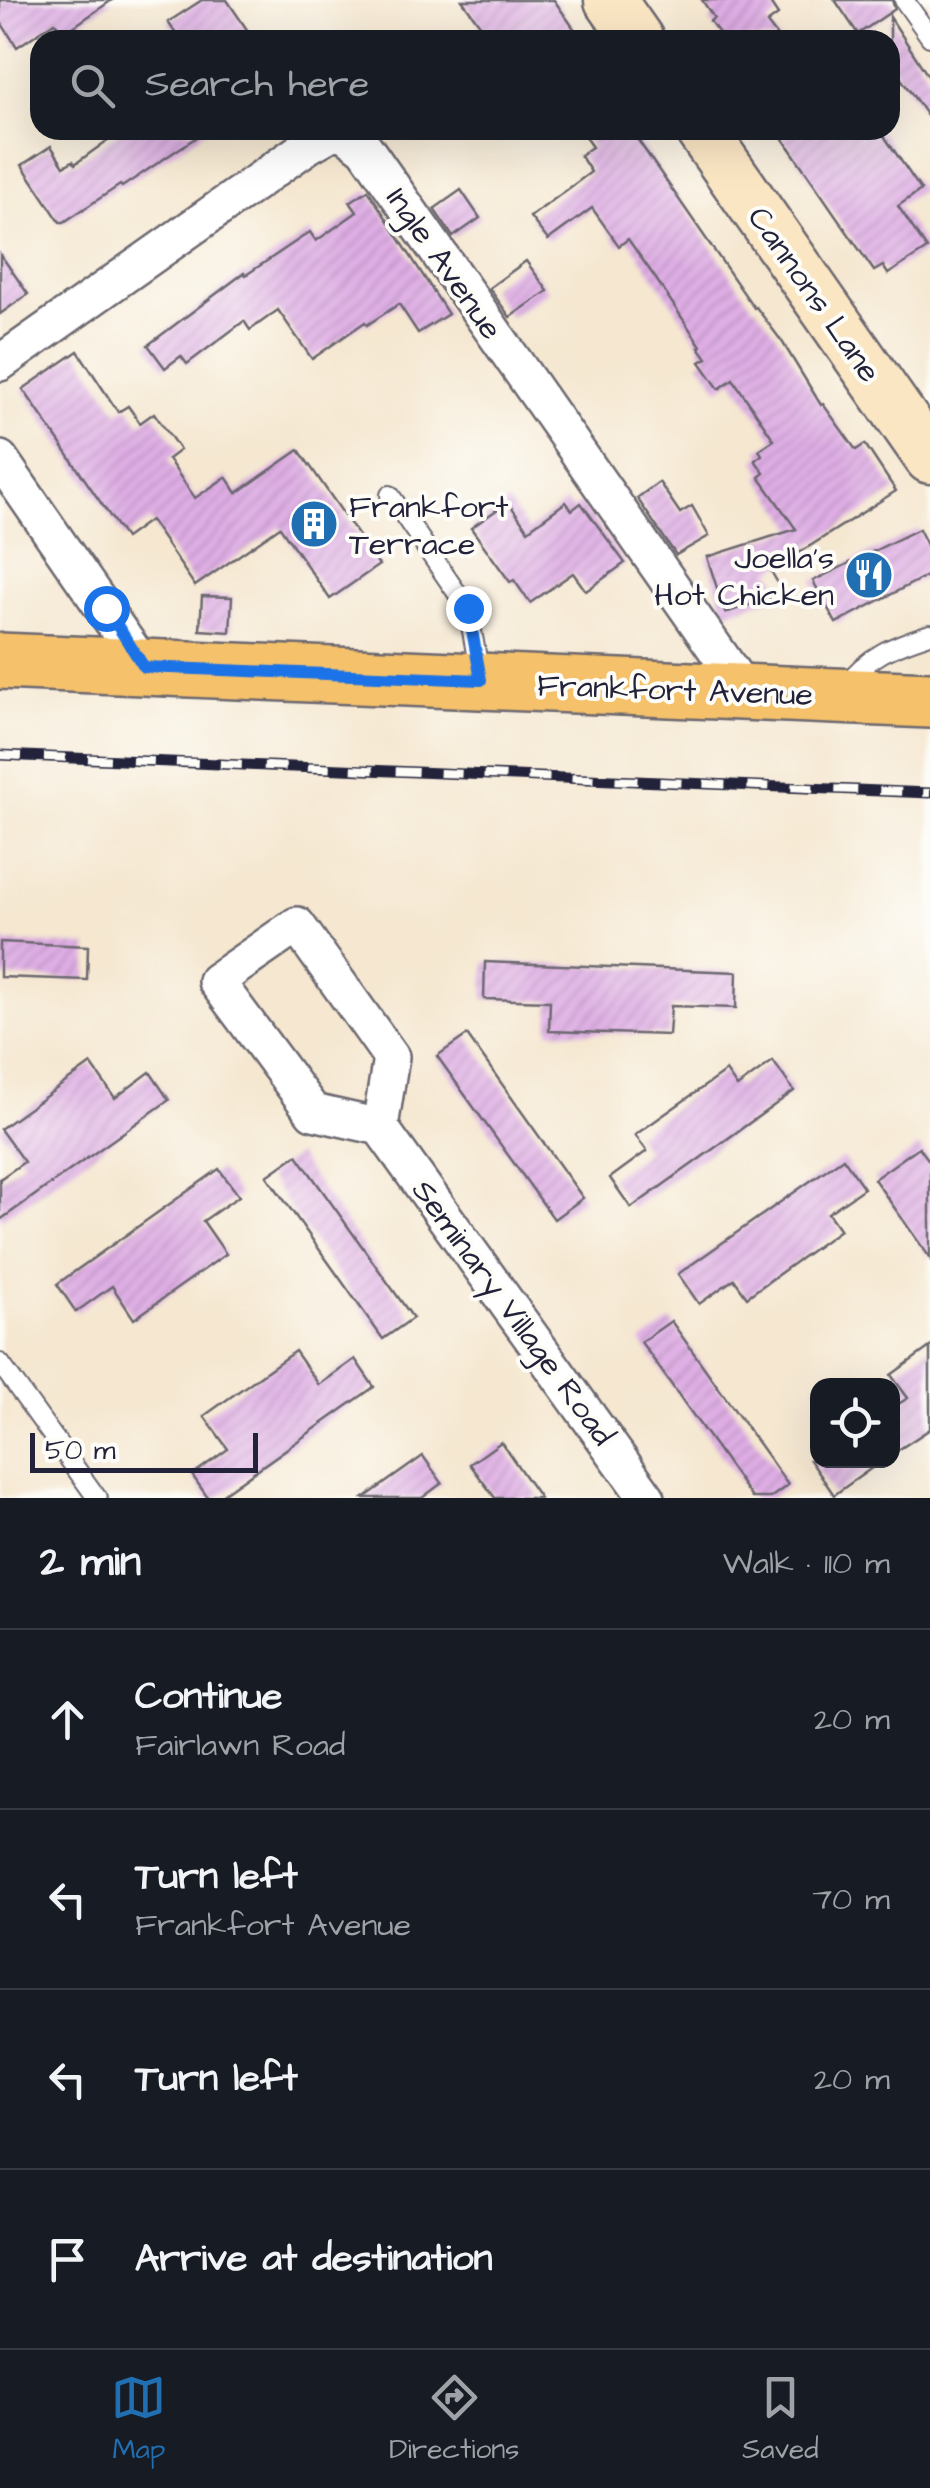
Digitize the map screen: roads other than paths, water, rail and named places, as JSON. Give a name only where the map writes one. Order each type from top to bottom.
[{"type":"main road","points":[[610,0],[631,30]]},
{"type":"main road","name":"Cannons Lane","points":[[707,140],[930,458]]},
{"type":"main road","name":"Frankfort Avenue","points":[[0,661],[930,700]]},
{"type":"street","name":"Ingle Avenue","points":[[0,363],[319,140]]},
{"type":"street","name":"Ingle Avenue","points":[[355,140],[366,148],[745,691]]},
{"type":"street","points":[[0,459],[144,667]]},
{"type":"street","points":[[297,925],[391,1058],[380,1126],[313,1112],[216,981],[297,925]]},
{"type":"street","name":"Seminary Village Road","points":[[380,1126],[647,1498]]},
{"type":"lane","points":[[904,0],[930,37]]},
{"type":"lane","points":[[390,495],[468,608],[481,680]]},
{"type":"lane","points":[[838,695],[861,665],[898,644],[930,634]]},
{"type":"lane","points":[[0,1363],[98,1498]]},
{"type":"railway","points":[[0,755],[930,793]]},
{"type":"place","name":"Frankfort Terrace","points":[[314,524]]},
{"type":"place","name":"Joella's Hot Chicken","points":[[869,575]]}]
